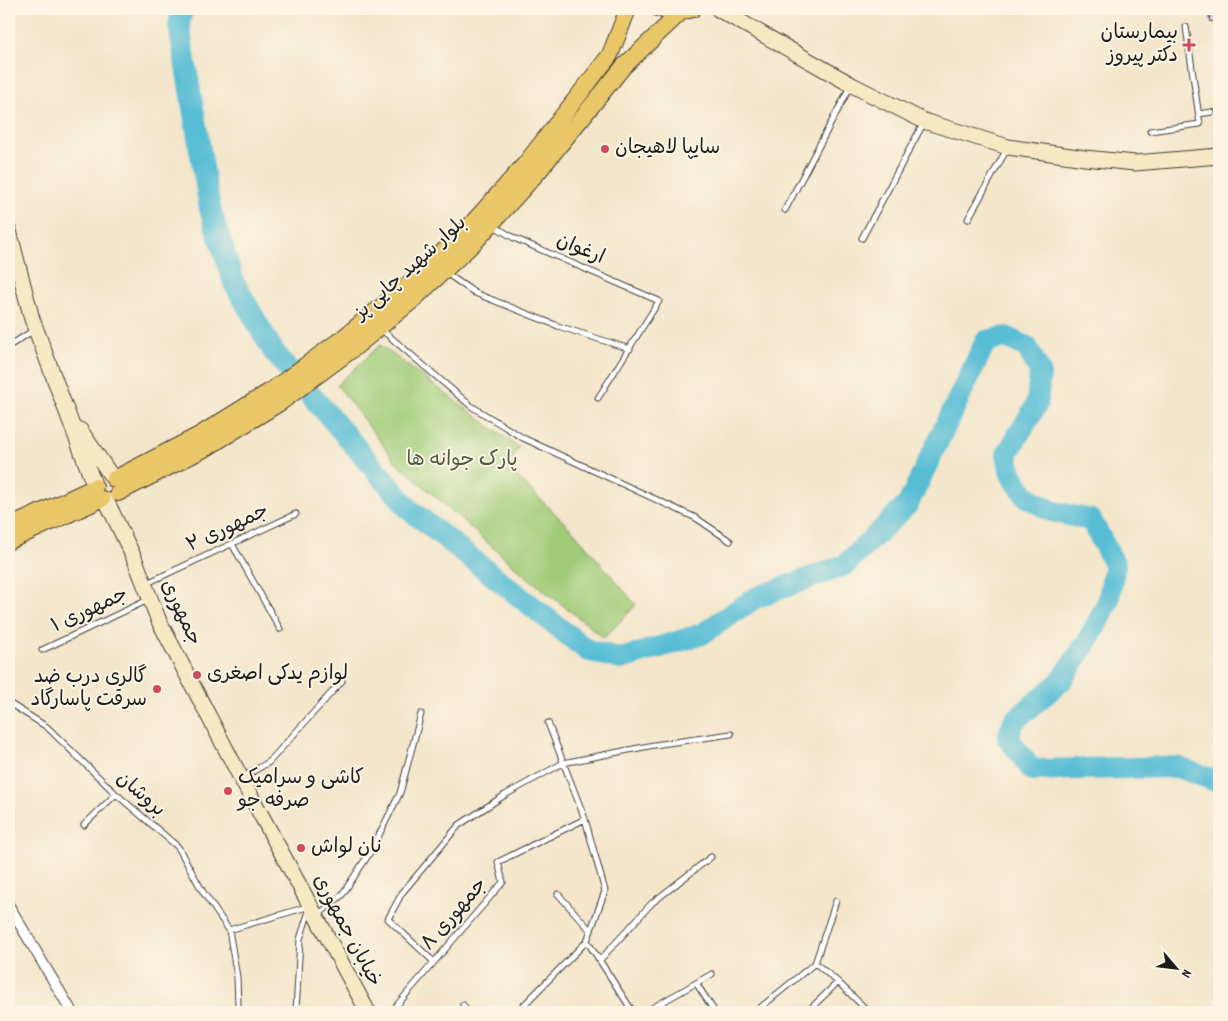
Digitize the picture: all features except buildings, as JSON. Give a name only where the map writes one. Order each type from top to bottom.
[{"type":"main road","name":"بلوار شهید چایی پز","points":[[109,490],[200,434],[277,396],[324,361],[403,289],[465,231],[520,170],[610,55],[628,9]]},
{"type":"main road","points":[[659,9],[667,12],[687,10]]},
{"type":"main road","points":[[718,9],[852,85],[924,121],[1008,147],[1085,158],[1135,162],[1219,156]]},
{"type":"main road","name":"بلوار شهید چایی پز","points":[[324,361],[379,328],[444,271],[491,224],[538,172],[623,67],[687,10]]},
{"type":"main road","name":"جمهوری","points":[[9,231],[36,329],[66,410],[109,490],[150,599],[192,682]]},
{"type":"main road","points":[[9,527],[109,490]]},
{"type":"main road","points":[[9,541],[109,490]]},
{"type":"main road","name":"خیابان جمهوری","points":[[192,682],[368,1012]]},
{"type":"street","points":[[9,906],[72,1012]]},
{"type":"lane","points":[[1150,131],[1200,124],[1186,27]]},
{"type":"lane","points":[[785,210],[852,85]]},
{"type":"lane","points":[[1199,114],[1212,112]]},
{"type":"lane","points":[[862,238],[924,121]]},
{"type":"lane","points":[[968,219],[1008,147]]},
{"type":"lane","name":"ارغوان","points":[[491,224],[514,238],[659,301],[630,349]]},
{"type":"lane","points":[[444,271],[475,293],[558,326],[630,349],[598,398]]},
{"type":"lane","points":[[379,328],[471,406],[515,433],[696,518],[730,541]]},
{"type":"lane","points":[[9,346],[36,329]]},
{"type":"lane","name":"جمهوری ۲","points":[[145,584],[296,514]]},
{"type":"lane","points":[[232,544],[280,629]]},
{"type":"lane","name":"جمهوری ۱","points":[[42,650],[150,599]]},
{"type":"lane","points":[[242,778],[269,762],[342,681]]},
{"type":"lane","name":"بروشان","points":[[9,703],[47,727],[116,794],[178,847],[203,892],[229,930]]},
{"type":"lane","points":[[238,1005],[238,977],[229,930],[313,911],[342,895],[371,850],[400,793],[421,714]]},
{"type":"lane","points":[[517,1012],[587,941],[605,891],[585,819],[548,723]]},
{"type":"lane","points":[[434,962],[388,919],[402,893],[459,825],[505,795],[563,763],[654,745],[731,734]]},
{"type":"lane","points":[[84,825],[116,794]]},
{"type":"lane","name":"جمهوری ۸","points":[[391,1012],[503,882],[498,862],[585,819]]},
{"type":"lane","points":[[600,960],[652,903],[711,857]]},
{"type":"lane","points":[[558,894],[591,931]]},
{"type":"lane","points":[[755,1012],[815,963],[836,902]]},
{"type":"lane","points":[[295,1012],[300,940],[313,911]]},
{"type":"lane","points":[[587,941],[633,1012]]},
{"type":"lane","points":[[815,963],[869,1012]]},
{"type":"lane","points":[[645,1012],[712,974]]},
{"type":"lane","points":[[807,1012],[838,982]]},
{"type":"lane","points":[[696,983],[716,1012]]},
{"type":"lane","points":[[463,1006],[470,1012]]},
{"type":"green space","name":"پارک جوانه ها","points":[[380,345],[519,448],[507,467],[574,532],[636,605],[604,638],[522,573],[396,462],[337,385]]},
{"type":"waterway","points":[[182,9],[179,25],[210,209],[234,283],[274,352],[410,510],[587,650],[621,659],[702,634],[755,598],[845,565],[908,504],[986,341],[1006,337],[1027,347],[1040,372],[1037,404],[1007,454],[1011,474],[1026,496],[1051,511],[1091,520],[1115,565],[1108,602],[1087,642],[1061,681],[1014,721],[1008,738],[1032,770],[1177,767],[1219,782]]},
{"type":"place","name":"بیمارستان دکتر پیروز","points":[[1189,45]]},
{"type":"place","name":"سایپا لاهیجان","points":[[605,149]]},
{"type":"place","name":"لوازم یدکی اصغری","points":[[197,675]]},
{"type":"place","name":"گالری درب ضد سرقت پاسارگاد","points":[[157,689]]},
{"type":"place","name":"کاشی و سرامیک صرفه جو","points":[[228,791]]},
{"type":"place","name":"نان لواش","points":[[301,848]]}]
